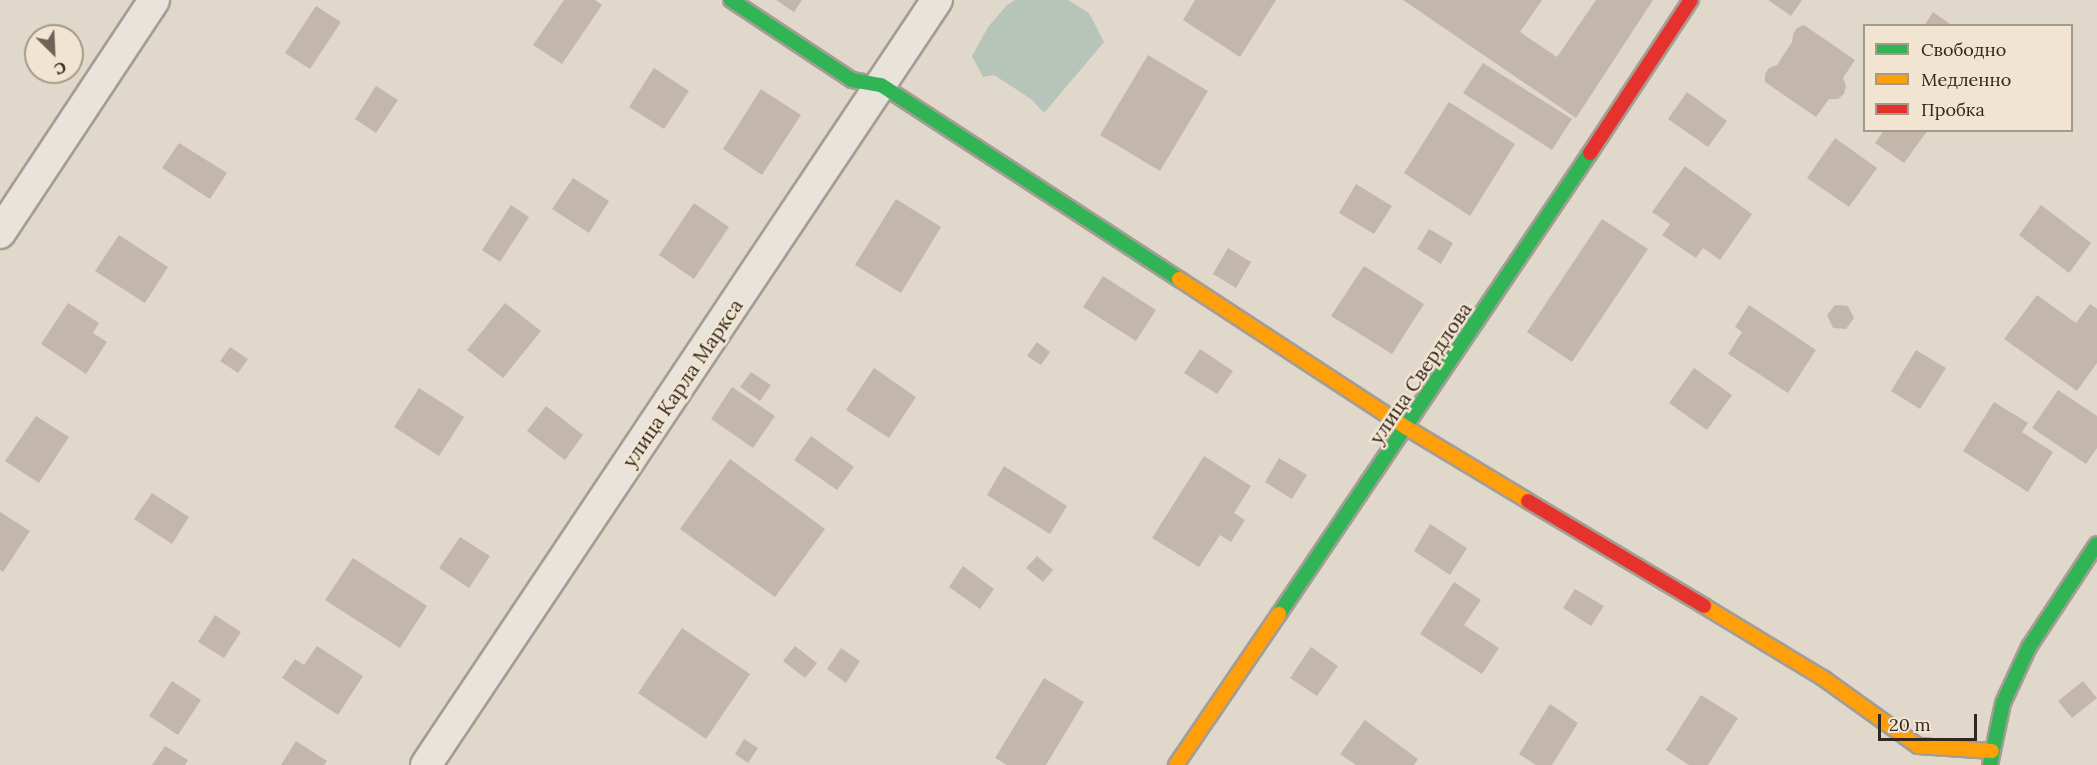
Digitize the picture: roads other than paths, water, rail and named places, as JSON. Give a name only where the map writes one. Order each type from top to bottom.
[{"type":"street","points":[[0,232],[154,0]]},
{"type":"street","points":[[731,0],[852,80],[881,85],[1407,428],[1823,678],[1918,746],[1986,760],[2003,703],[2029,647],[2097,544]]},
{"type":"street","name":"улица Карла Маркса","points":[[426,765],[937,0]]},
{"type":"street","name":"улица Свердлова","points":[[1176,765],[1407,428],[1691,0]]}]
